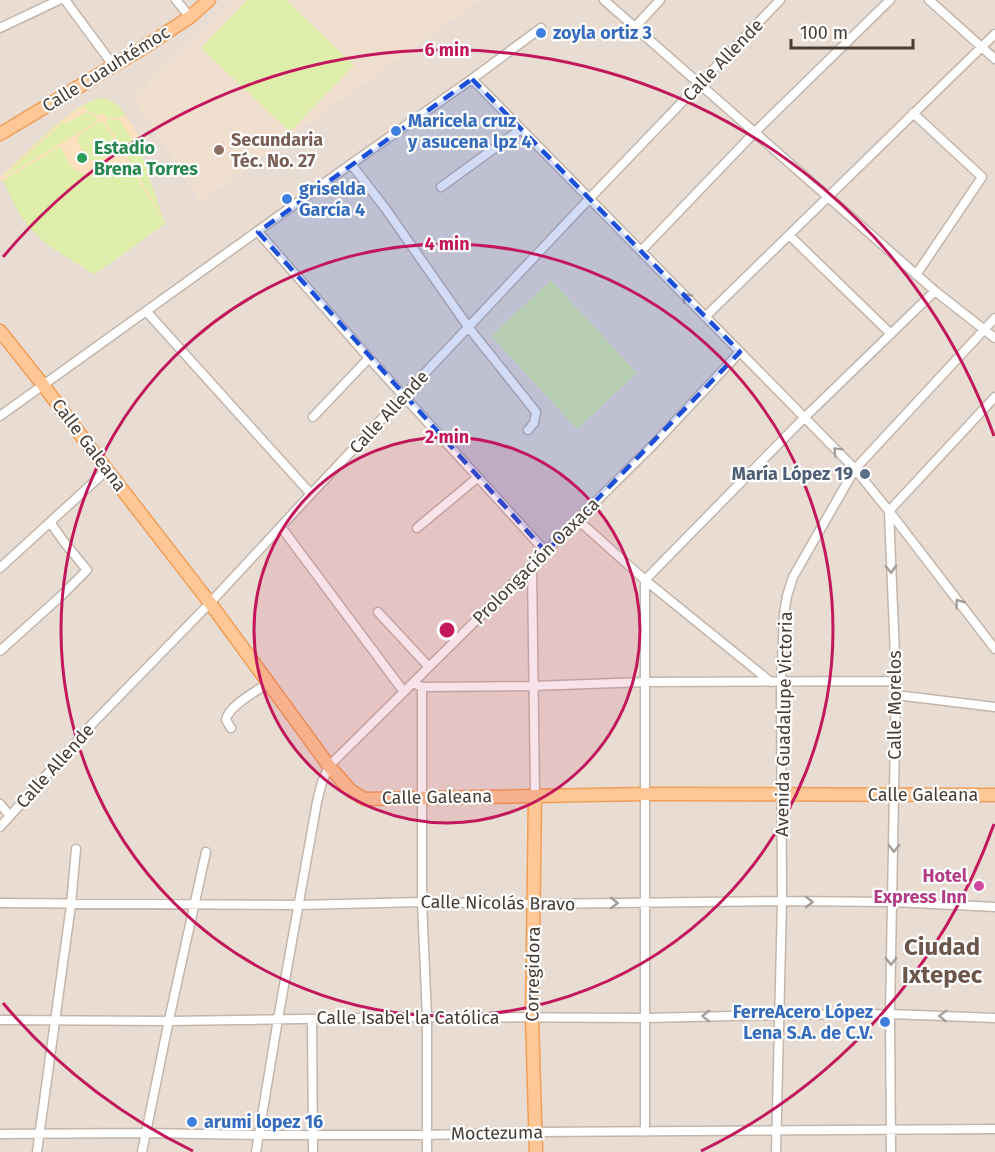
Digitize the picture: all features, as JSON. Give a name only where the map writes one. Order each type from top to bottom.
[{"type":"main road","name":"Calle Cuauhtémoc","points":[[0,134],[143,48],[190,17],[209,0]]},
{"type":"main road","name":"Calle Galeana","points":[[0,331],[210,603],[329,766],[351,791],[364,799],[645,794],[995,795]]},
{"type":"main road","name":"Corregidora","points":[[535,796],[532,1018],[536,1152]]},
{"type":"street","points":[[0,28],[59,0]]},
{"type":"street","points":[[65,0],[113,65]]},
{"type":"street","points":[[176,0],[190,17]]},
{"type":"street","points":[[604,0],[935,291],[995,338]]},
{"type":"street","points":[[635,27],[660,0]]},
{"type":"street","name":"Calle Allende","points":[[0,826],[94,722],[210,603],[589,199],[780,0]]},
{"type":"street","points":[[641,251],[755,132],[890,0]]},
{"type":"street","points":[[929,0],[995,59]]},
{"type":"street","points":[[0,416],[541,28]]},
{"type":"street","points":[[705,317],[995,34]]},
{"type":"street","points":[[472,79],[855,469],[995,649]]},
{"type":"street","points":[[913,113],[982,177],[916,274]]},
{"type":"street","points":[[441,187],[521,129]]},
{"type":"street","points":[[351,164],[385,208],[469,328],[536,412],[534,423],[528,430]]},
{"type":"street","points":[[258,232],[404,397],[546,552]]},
{"type":"street","points":[[789,235],[891,334]]},
{"type":"street","points":[[645,1132],[645,580],[804,418],[935,291]]},
{"type":"street","points":[[146,311],[311,494]]},
{"type":"street","name":"Avenida Guadalupe Victoria","points":[[776,1152],[782,901],[781,682],[786,596],[793,577],[855,469],[995,318]]},
{"type":"street","name":"Prolongación Oaxaca","points":[[329,766],[404,692],[418,685],[429,667],[654,444],[740,352]]},
{"type":"street","points":[[313,417],[369,358]]},
{"type":"street","points":[[889,511],[995,397]]},
{"type":"street","points":[[0,568],[107,470]]},
{"type":"street","points":[[417,528],[477,478]]},
{"type":"street","name":"Calle Morelos","points":[[889,511],[896,681],[890,1014],[891,1152]]},
{"type":"street","points":[[578,520],[645,580],[771,682]]},
{"type":"street","points":[[0,651],[87,570],[50,522]]},
{"type":"street","points":[[281,527],[404,692]]},
{"type":"street","points":[[532,566],[535,796]]},
{"type":"street","points":[[378,612],[429,667]]},
{"type":"street","points":[[427,1152],[427,1017],[422,902],[422,797],[418,685],[532,686],[644,682],[896,681]]},
{"type":"street","points":[[231,728],[226,720],[227,715],[236,705],[268,683]]},
{"type":"street","points":[[896,695],[995,707]]},
{"type":"street","points":[[256,1152],[316,802],[329,766]]},
{"type":"street","points":[[0,804],[10,816]]},
{"type":"street","points":[[37,1152],[76,849]]},
{"type":"street","points":[[142,1152],[206,852]]},
{"type":"street","name":"Calle Nicolás Bravo","points":[[0,903],[299,905],[422,902],[534,904],[782,901],[893,902],[995,907]]},
{"type":"street","name":"Calle Isabel la Católica","points":[[0,1020],[646,1018],[890,1014],[995,1018]]},
{"type":"street","points":[[312,1019],[313,1152]]},
{"type":"street","name":"Moctezuma","points":[[0,1134],[427,1135],[535,1132],[995,1129]]},
{"type":"highlighted area","points":[[472,79],[740,352],[546,552],[258,232]]},
{"type":"shaded area","points":[[0,0],[995,0],[995,1152],[0,1152]]},
{"type":"shaded area","name":"Secundaria Téc. No. 27","points":[[233,0],[480,0],[200,202],[133,98]]},
{"type":"green space","points":[[247,0],[286,0],[354,65],[290,132],[201,48]]},
{"type":"green space","name":"Estadio Brena Torres","points":[[101,98],[119,107],[138,136],[136,138],[165,224],[93,274],[55,250],[35,233],[21,215],[0,178],[62,120],[89,102]]},
{"type":"green space","points":[[551,280],[637,373],[577,429],[491,336]]},
{"type":"sand","points":[[84,106],[87,111],[98,115],[103,113],[107,118],[119,118],[125,115],[138,136],[132,140],[120,120],[107,119],[106,122],[162,216],[128,163],[107,176],[89,176],[73,167],[61,146],[2,181],[0,178],[63,119]],"holes":[[[86,112],[97,117],[98,121],[5,177],[64,122],[66,124]],[[99,122],[104,123],[117,144],[114,147],[115,151],[95,162],[89,160],[77,140],[79,135]]]},
{"type":"place","name":"zoyla ortiz 3","points":[[541,33]]},
{"type":"place","name":"Maricela cruz y asucena lpz 4","points":[[396,131]]},
{"type":"place","name":"Secundaria Téc. No. 27","points":[[219,150]]},
{"type":"place","name":"Estadio Brena Torres","points":[[82,158]]},
{"type":"place","name":"griselda García 4","points":[[287,199]]},
{"type":"place","name":"María López 19","points":[[865,474]]},
{"type":"place","name":"Hotel Express Inn","points":[[979,886]]},
{"type":"place","name":"FerreAcero López Lena S.A. de C.V.","points":[[885,1022]]},
{"type":"place","name":"arumi lopez 16","points":[[192,1122]]},
{"type":"district","name":"Ciudad Ixtepec","points":[[942,961]]}]
